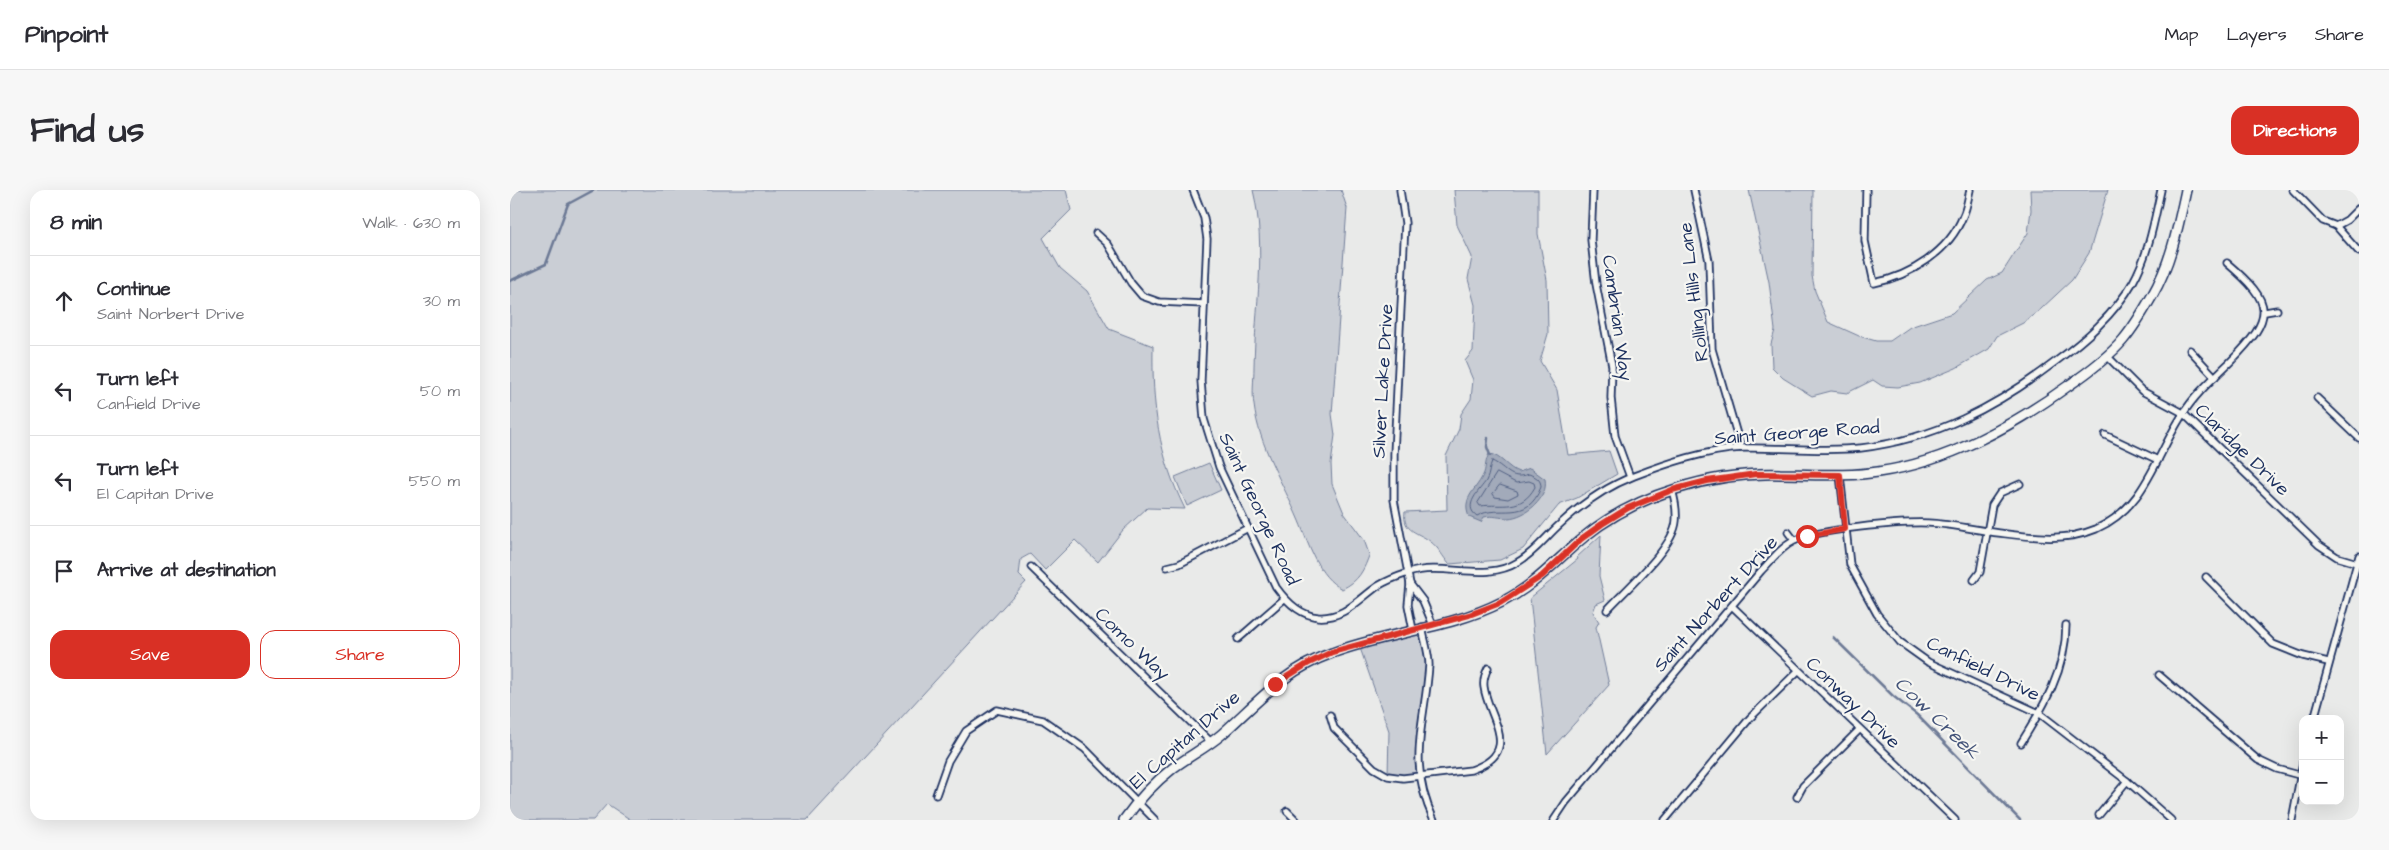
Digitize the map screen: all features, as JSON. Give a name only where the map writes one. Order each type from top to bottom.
[{"type":"street","name":"Saint George Road","points":[[1193,190],[1201,207],[1207,230],[1201,381],[1204,419],[1219,467],[1276,587],[1284,599],[1311,616],[1332,616],[1350,609],[1381,584],[1407,573],[1441,569],[1498,572],[1530,555],[1558,526],[1602,492],[1630,478],[1700,455],[1741,448],[1860,448],[1910,439],[1960,421],[2010,395],[2091,335],[2132,284],[2144,260],[2152,235],[2161,190]]},
{"type":"street","name":"Silver Lake Drive","points":[[1400,190],[1405,223],[1394,454],[1394,500],[1410,584]]},
{"type":"street","name":"Cambrian Way","points":[[1593,190],[1591,240],[1596,284],[1612,366],[1611,398],[1616,436],[1630,478]]},
{"type":"street","name":"Rolling Hills Lane","points":[[1694,190],[1709,261],[1712,349],[1741,448]]},
{"type":"street","points":[[1866,190],[1865,241],[1874,283],[1890,280],[1930,258],[1949,241],[1964,216],[1970,190]]},
{"type":"street","name":"El Capitan Drive","points":[[1124,820],[1137,802],[1171,770],[1211,742],[1275,684],[1309,663],[1332,652],[1485,609],[1515,595],[1542,576],[1581,539],[1628,508],[1672,490],[1707,481],[1756,474],[1840,475],[1878,472],[1909,466],[1946,455],[1988,436],[2051,398],[2107,356],[2125,338],[2152,298],[2161,278],[2178,231],[2186,190]]},
{"type":"street","points":[[2293,190],[2323,221],[2336,226],[2359,252]]},
{"type":"street","points":[[2336,226],[2347,220],[2359,208]]},
{"type":"street","points":[[1096,233],[1108,244],[1131,283],[1142,296],[1159,302],[1204,304]]},
{"type":"street","points":[[2227,263],[2248,281],[2261,299],[2265,312],[2277,310]]},
{"type":"street","name":"Saint Norbert Drive","points":[[1554,820],[1566,802],[1761,571],[1794,540],[1845,529],[1929,523],[1987,532],[2047,538],[2077,535],[2097,528],[2120,514],[2138,496],[2150,479],[2183,413],[2249,343],[2262,326],[2265,312]]},
{"type":"street","points":[[2190,350],[2215,377]]},
{"type":"street","name":"Claridge Drive","points":[[2107,356],[2142,391],[2183,413],[2319,545],[2336,557],[2357,563]]},
{"type":"street","points":[[2317,398],[2359,438]]},
{"type":"street","points":[[2105,435],[2158,460]]},
{"type":"street","name":"Canfield Drive","points":[[1840,475],[1850,565],[1877,614],[1900,642],[1928,662],[2039,713],[2127,781],[2171,820]]},
{"type":"street","points":[[1974,580],[1980,572],[1992,504],[2008,488],[2020,484]]},
{"type":"street","points":[[1607,610],[1666,547],[1673,534],[1676,522],[1676,505],[1672,490]]},
{"type":"street","points":[[1167,567],[1179,564],[1248,528]]},
{"type":"street","points":[[1788,532],[1794,540]]},
{"type":"street","points":[[2315,715],[2328,662],[2359,556]]},
{"type":"street","name":"Como Way","points":[[1031,567],[1211,742]]},
{"type":"street","points":[[2206,577],[2273,644],[2302,656],[2328,662]]},
{"type":"street","points":[[1410,584],[1423,601],[1433,625]]},
{"type":"street","points":[[1410,584],[1408,605],[1429,663],[1417,746],[1425,802],[1434,820]]},
{"type":"street","points":[[1238,639],[1284,599]]},
{"type":"street","name":"Conway Drive","points":[[1732,606],[1859,730],[1955,820]]},
{"type":"street","points":[[2021,743],[2057,678],[2066,647],[2066,625]]},
{"type":"street","points":[[1330,715],[1334,728],[1374,768],[1388,776],[1404,778],[1471,770],[1482,766],[1497,750],[1500,729],[1484,688],[1488,668]]},
{"type":"street","points":[[1665,820],[1750,718],[1798,671]]},
{"type":"street","points":[[2159,675],[2258,760],[2277,769],[2299,775],[2292,820]]},
{"type":"street","points":[[936,795],[948,761],[966,731],[997,710],[1043,720],[1085,749],[1155,820]]},
{"type":"street","points":[[1797,798],[1803,786],[1859,730]]},
{"type":"street","points":[[2099,815],[2127,781]]},
{"type":"street","points":[[1287,811],[1296,820]]},
{"type":"shaded area","points":[[510,190],[1066,190],[1071,210],[1043,238],[1060,268],[1087,291],[1109,329],[1153,346],[1154,389],[1158,429],[1168,469],[1185,509],[1147,508],[1123,530],[1098,562],[1075,540],[1045,570],[1030,554],[1021,559],[1019,575],[1026,582],[807,820],[631,820],[607,804],[593,820],[510,820]]},
{"type":"shaded area","points":[[1253,190],[1341,190],[1347,208],[1332,414],[1335,435],[1331,464],[1332,484],[1344,513],[1364,540],[1370,553],[1357,579],[1342,589],[1327,577],[1315,560],[1266,450],[1257,420],[1253,391],[1260,256],[1257,212]]},
{"type":"shaded area","points":[[1454,190],[1538,190],[1538,234],[1547,280],[1548,334],[1540,361],[1557,390],[1568,455],[1609,451],[1617,474],[1577,498],[1559,505],[1523,549],[1500,560],[1449,564],[1434,544],[1409,528],[1406,524],[1405,512],[1447,510],[1446,456],[1459,429],[1461,414],[1471,399],[1473,380],[1465,361],[1473,351],[1475,305],[1468,279],[1472,257],[1457,225]]},
{"type":"shaded area","points":[[1749,190],[1813,190],[1812,276],[1815,291],[1828,322],[1859,336],[1876,341],[1890,341],[1910,327],[1952,313],[1987,280],[2002,273],[2028,233],[2031,210],[2030,190],[2108,190],[2089,253],[2072,280],[2023,323],[1997,336],[1989,349],[1956,368],[1920,383],[1898,387],[1882,386],[1873,380],[1847,393],[1831,391],[1812,396],[1783,378],[1772,367],[1771,344],[1775,330],[1769,282]]},
{"type":"shaded area","points":[[1209,463],[1221,490],[1187,506],[1175,477]]},
{"type":"shaded area","points":[[1601,535],[1599,576],[1605,600],[1596,604],[1593,612],[1599,622],[1596,627],[1609,685],[1547,754],[1530,598],[1578,559],[1577,557]]},
{"type":"shaded area","points":[[1422,627],[1429,663],[1417,746],[1420,776],[1388,776],[1389,731],[1359,645]]},
{"type":"water","points":[[1489,454],[1497,457],[1519,472],[1530,468],[1545,479],[1545,486],[1540,499],[1529,510],[1515,517],[1484,517],[1481,522],[1469,517],[1467,510],[1468,499],[1484,473]]},
{"type":"waterway","points":[[510,281],[546,264],[568,204],[594,190]]},
{"type":"waterway","points":[[1488,438],[1487,447],[1490,455]]},
{"type":"waterway","name":"Cow Creek","points":[[1833,637],[1893,696],[1917,715],[2020,820]]},
{"type":"route","points":[[1275,684],[1289,674],[1332,652],[1469,615],[1500,603],[1542,576],[1581,539],[1602,524],[1628,508],[1672,490],[1732,477],[1756,474],[1840,475],[1845,529],[1807,536]]}]
